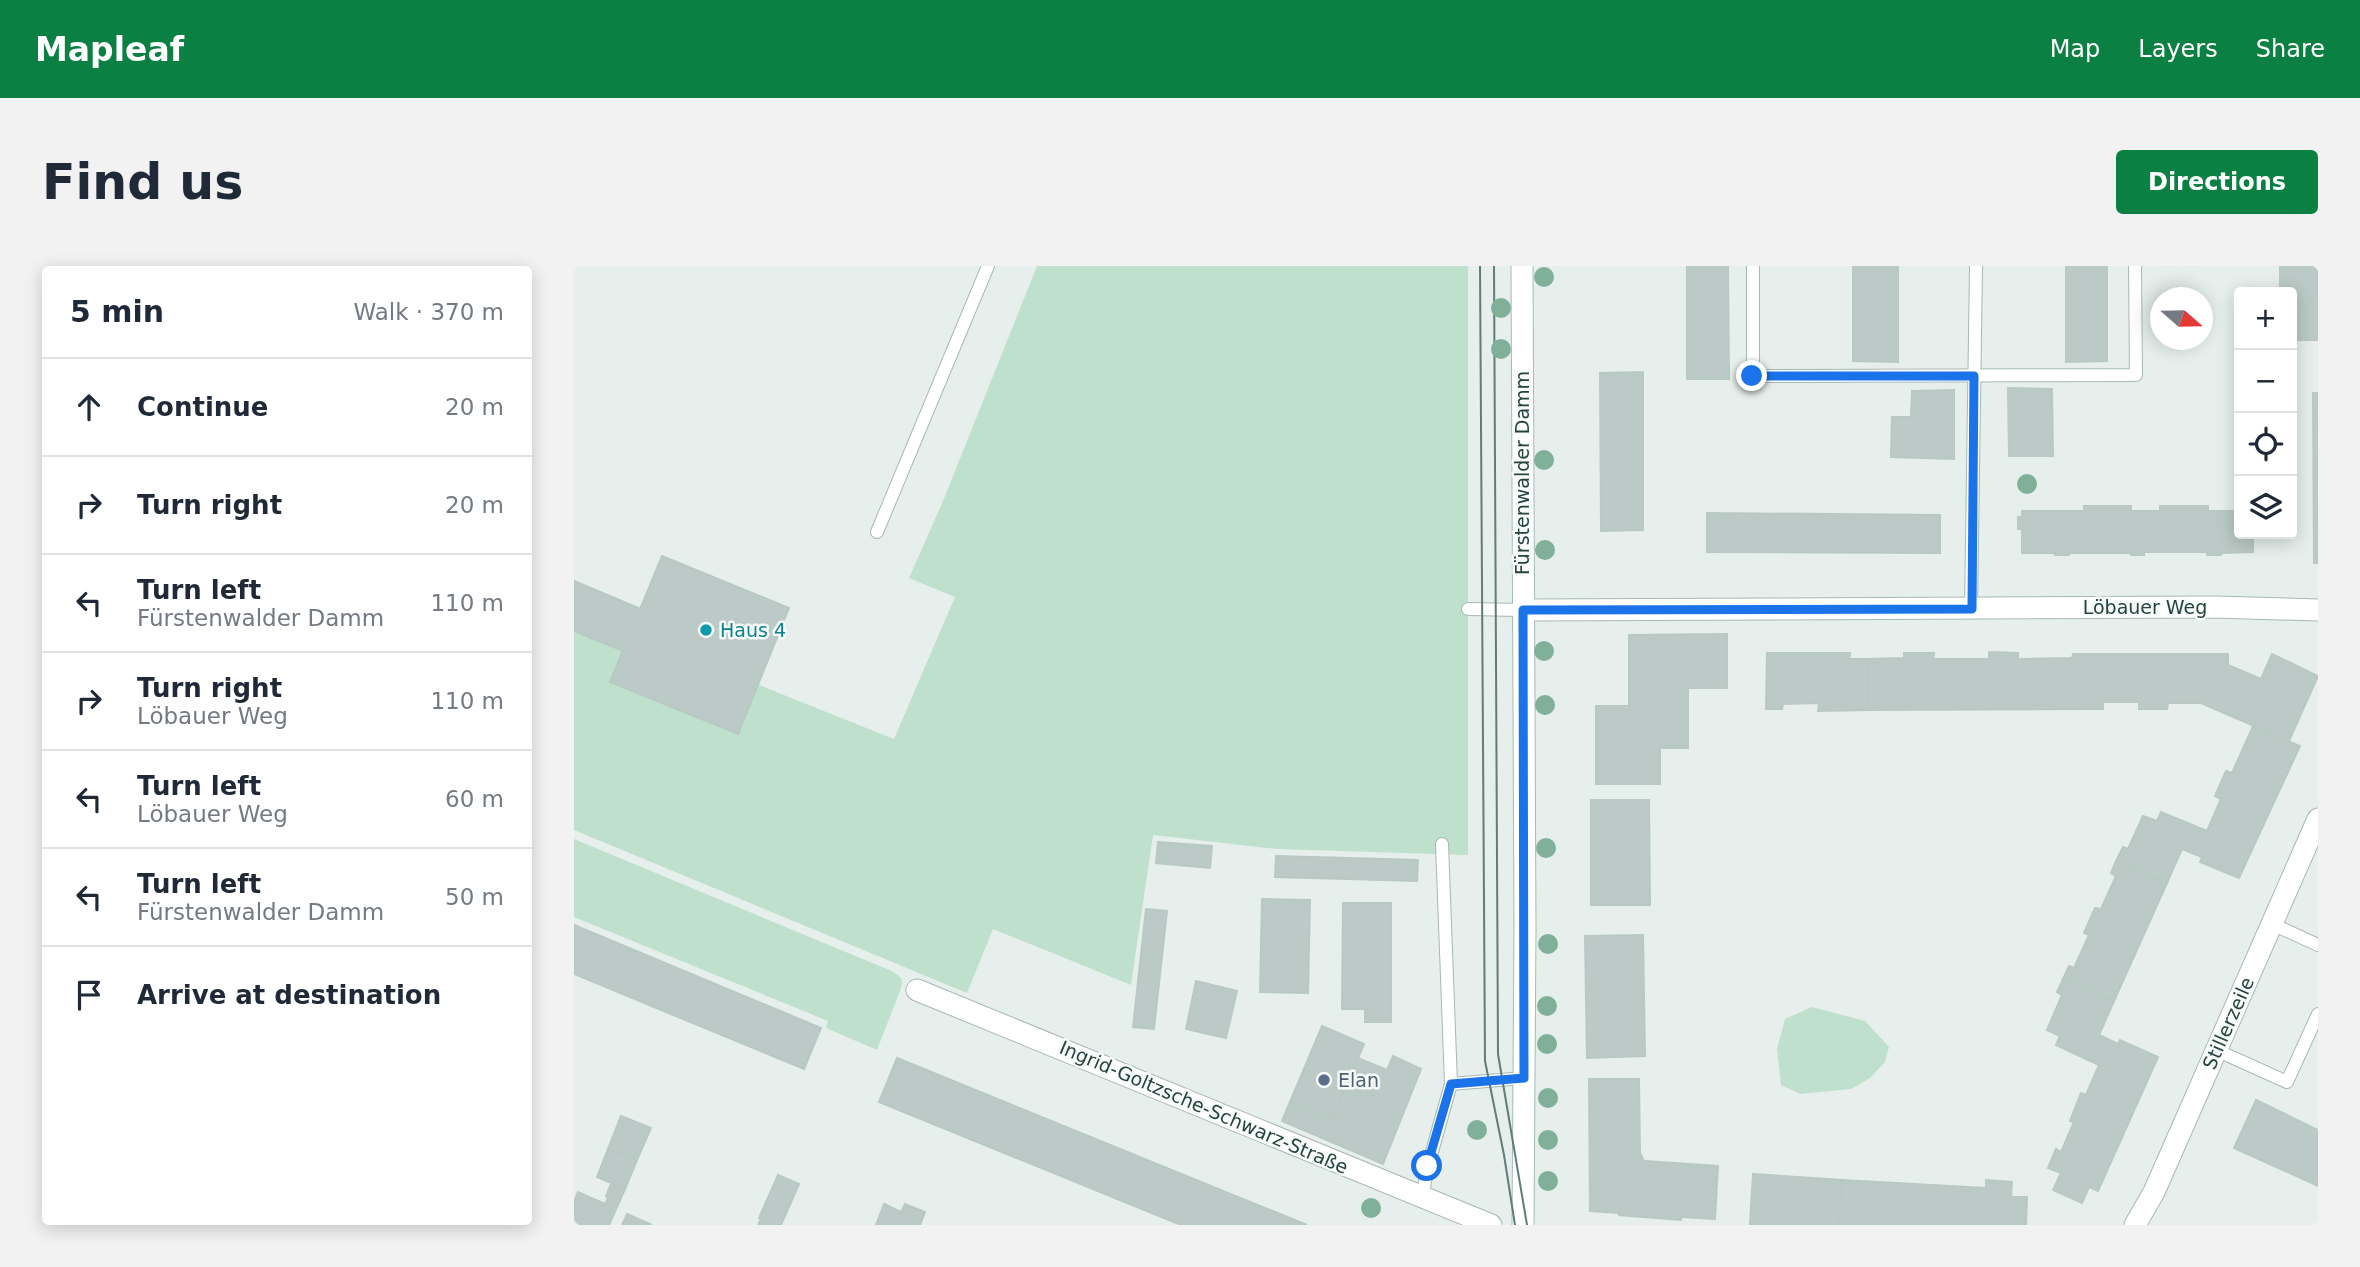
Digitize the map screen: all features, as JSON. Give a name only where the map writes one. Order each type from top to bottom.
[{"type":"street","name":"Fürstenwalder Damm","points":[[1522,266],[1524,1225]]},
{"type":"street","name":"Löbauer Weg","points":[[1523,610],[2228,607],[2318,610]]},
{"type":"street","name":"Stillerzeile","points":[[2135,1225],[2154,1192],[2318,819]]},
{"type":"street","name":"Ingrid-Goltzsche-Schwarz-Straße","points":[[917,990],[1492,1225]]},
{"type":"lane","points":[[877,532],[988,266]]},
{"type":"lane","points":[[1753,266],[1752,376],[2136,375],[2136,266]]},
{"type":"lane","points":[[1972,609],[1976,266]]},
{"type":"lane","points":[[1468,609],[1523,610]]},
{"type":"lane","points":[[1422,1198],[1427,1166],[1451,1084],[1442,844]]},
{"type":"lane","points":[[2272,924],[2318,945]]},
{"type":"lane","points":[[2216,1050],[2287,1082],[2318,1014]]},
{"type":"lane","points":[[1451,1084],[1524,1078]]},
{"type":"green space","points":[[1037,266],[1468,266],[1468,855],[1277,849],[1153,835],[1131,985],[993,929],[967,993],[574,830],[574,611],[894,739],[955,597],[909,578],[943,501]]},
{"type":"green space","points":[[574,839],[894,972],[902,979],[901,988],[877,1050],[826,1028],[828,1021],[574,917]]},
{"type":"green space","points":[[1812,1007],[1865,1021],[1889,1047],[1885,1062],[1870,1078],[1851,1089],[1800,1094],[1781,1085],[1777,1049],[1785,1019]]},
{"type":"building","points":[[1687,266],[1728,266],[1729,379],[1687,379]]},
{"type":"building","points":[[1853,266],[1898,266],[1898,362],[1853,361]]},
{"type":"building","points":[[2066,266],[2107,266],[2107,361],[2066,362]]},
{"type":"building","points":[[2280,266],[2318,266],[2318,340],[2297,340],[2297,287],[2280,287]]},
{"type":"building","points":[[1643,372],[1643,530],[1601,531],[1600,373]]},
{"type":"building","points":[[2008,388],[2052,389],[2053,456],[2009,456]]},
{"type":"building","points":[[1954,390],[1954,459],[1891,457],[1892,417],[1911,417],[1912,391]]},
{"type":"building","points":[[2313,393],[2318,393],[2318,563],[2314,563]]},
{"type":"building","points":[[2084,506],[2131,506],[2131,511],[2160,511],[2160,506],[2208,506],[2208,511],[2234,511],[2234,539],[2253,539],[2253,552],[2221,555],[2207,555],[2207,552],[2144,552],[2144,555],[2022,553],[2022,529],[2018,529],[2018,517],[2022,517],[2022,511],[2084,511]]},
{"type":"building","points":[[1707,513],[1940,515],[1940,553],[1707,552]]},
{"type":"building","name":"Haus 4","points":[[662,556],[789,608],[738,734],[610,682]]},
{"type":"building","points":[[574,581],[641,609],[623,651],[574,631]]},
{"type":"building","points":[[1727,634],[1727,688],[1688,688],[1688,748],[1660,748],[1660,784],[1596,784],[1596,706],[1629,706],[1629,635]]},
{"type":"building","points":[[1989,652],[2018,653],[2018,659],[2072,658],[2073,654],[2228,654],[2228,665],[2261,679],[2272,654],[2318,676],[2289,741],[2201,703],[2168,703],[2167,709],[2139,709],[2139,702],[2103,702],[2103,709],[1869,710],[1868,659],[1904,658],[1904,653],[1934,653],[1933,659],[1989,659]]},
{"type":"building","points":[[1767,653],[1850,653],[1849,659],[1868,659],[1869,710],[1818,711],[1819,703],[1783,704],[1782,709],[1766,709]]},
{"type":"building","points":[[2253,726],[2300,746],[2239,878],[2200,862],[2202,857],[2182,849],[2167,883],[2116,861],[2123,847],[2128,849],[2143,816],[2157,821],[2161,812],[2207,831],[2221,799],[2215,796],[2226,771],[2232,773]]},
{"type":"building","points":[[1591,800],[1649,800],[1650,905],[1591,905]]},
{"type":"building","points":[[1158,842],[1212,846],[1210,868],[1156,863]]},
{"type":"building","points":[[1276,856],[1418,860],[1417,881],[1275,877]]},
{"type":"building","points":[[2116,861],[2167,883],[2114,1001],[2063,979],[2069,966],[2074,968],[2089,935],[2084,933],[2095,908],[2101,909],[2116,876],[2111,873]]},
{"type":"building","points":[[1262,899],[1310,900],[1308,993],[1260,992]]},
{"type":"building","points":[[1343,903],[1391,903],[1391,1022],[1365,1022],[1365,1009],[1342,1009]]},
{"type":"building","points":[[1146,909],[1167,911],[1154,1029],[1133,1027]]},
{"type":"building","points":[[574,925],[821,1028],[804,1069],[574,974]]},
{"type":"building","points":[[1643,935],[1645,1056],[1587,1058],[1585,936]]},
{"type":"building","points":[[2063,979],[2114,1001],[2099,1035],[2118,1044],[2120,1040],[2158,1057],[2098,1191],[2089,1187],[2082,1203],[2053,1190],[2061,1173],[2048,1168],[2056,1149],[2061,1152],[2074,1122],[2070,1121],[2081,1093],[2086,1095],[2099,1065],[2056,1045],[2060,1036],[2047,1030],[2062,995],[2057,992]]},
{"type":"building","points":[[1196,981],[1237,991],[1226,1038],[1186,1029]]},
{"type":"building","name":"Elan","points":[[1322,1026],[1364,1044],[1332,1119],[1290,1102]]},
{"type":"building","points":[[1393,1056],[1421,1069],[1383,1164],[1282,1121],[1290,1102],[1332,1119],[1358,1058],[1387,1070]]},
{"type":"building","points":[[897,1058],[1307,1225],[1181,1225],[879,1102]]},
{"type":"building","points":[[1589,1079],[1639,1079],[1640,1153],[1644,1161],[1718,1166],[1715,1219],[1681,1217],[1681,1220],[1590,1211]]},
{"type":"building","points":[[2256,1100],[2318,1130],[2318,1186],[2234,1148]]},
{"type":"building","points":[[621,1116],[651,1128],[637,1160],[608,1149]]},
{"type":"building","points":[[608,1149],[637,1160],[625,1189],[597,1177]]},
{"type":"building","points":[[1753,1174],[1842,1180],[1839,1225],[1750,1224]]},
{"type":"building","points":[[778,1175],[799,1184],[781,1225],[758,1225],[761,1219],[759,1218]]},
{"type":"building","points":[[1842,1180],[1986,1188],[1986,1180],[2012,1182],[2011,1197],[2027,1197],[2026,1225],[1839,1225]]},
{"type":"building","points":[[611,1184],[625,1189],[609,1225],[574,1225],[574,1202],[578,1192],[605,1204]]},
{"type":"building","points":[[884,1204],[901,1212],[905,1204],[925,1212],[920,1225],[876,1225]]},
{"type":"building","points":[[627,1214],[652,1225],[622,1225]]},
{"type":"tram line","points":[[1480,266],[1485,1061],[1515,1225]]},
{"type":"tram line","points":[[1494,266],[1498,1054],[1527,1225]]},
{"type":"place","name":"Haus 4","points":[[706,630]]},
{"type":"place","name":"Elan","points":[[1324,1080]]},
{"type":"route","points":[[1427,1166],[1451,1084],[1524,1078],[1523,610],[1972,609],[1974,376],[1752,376]]}]
